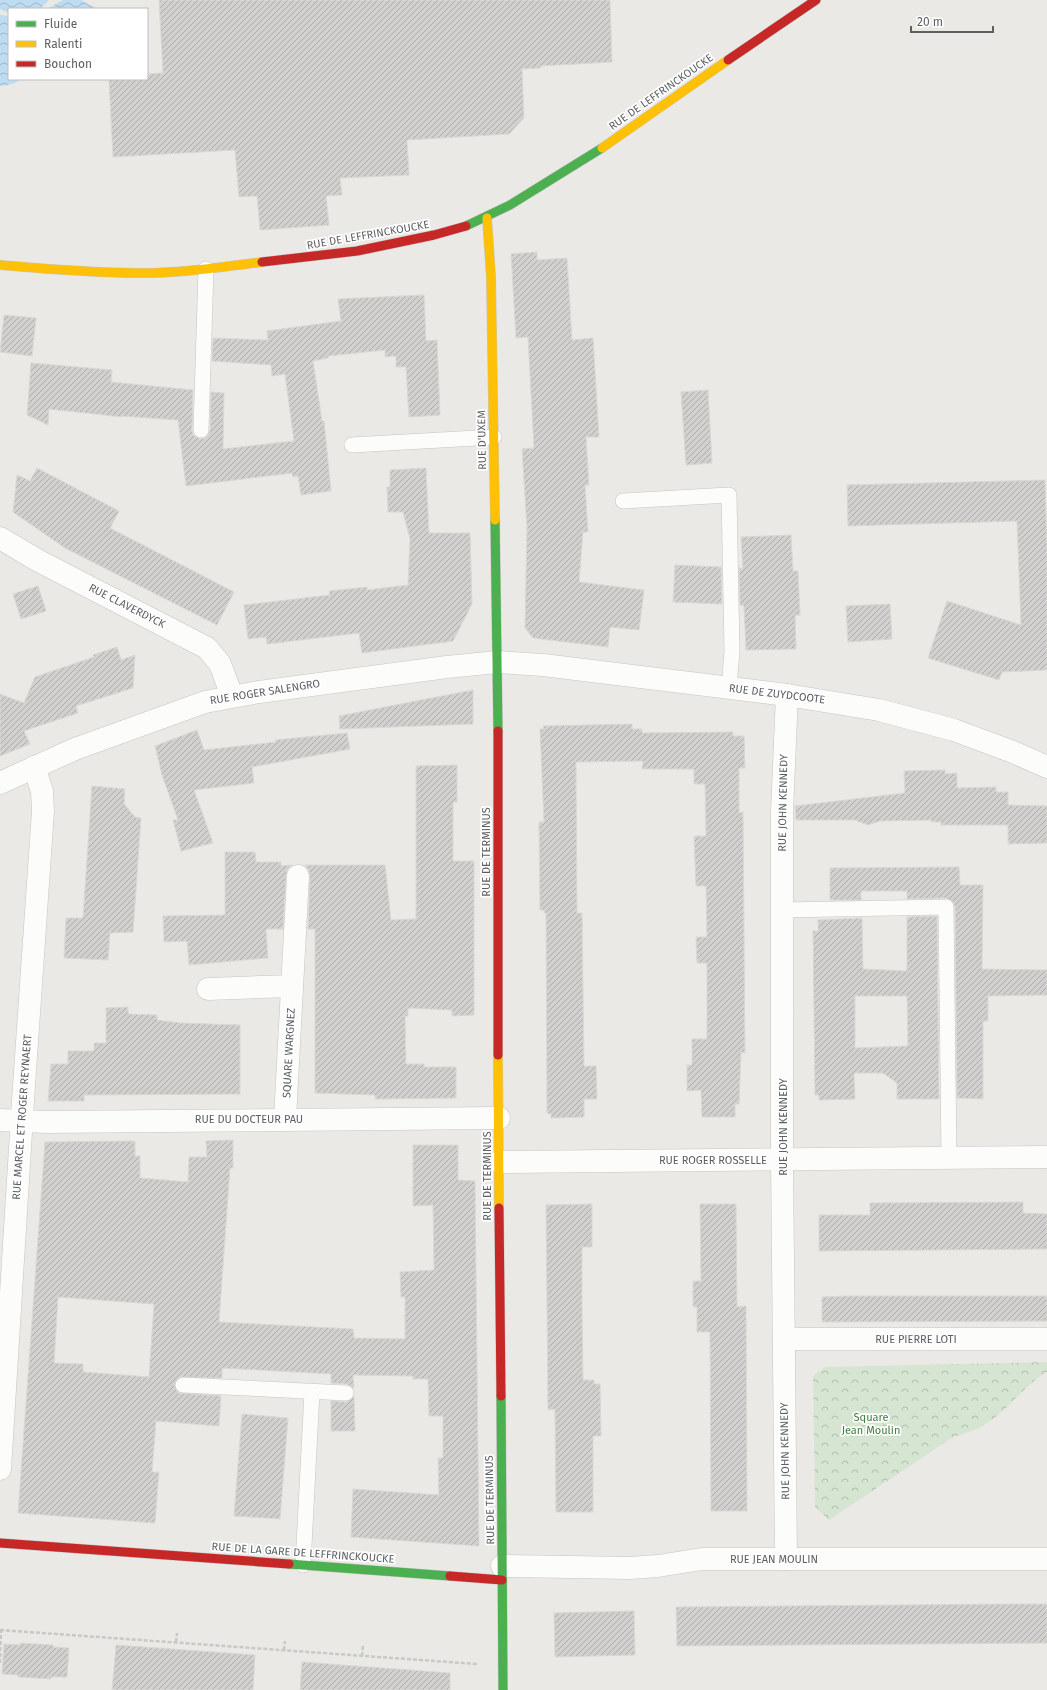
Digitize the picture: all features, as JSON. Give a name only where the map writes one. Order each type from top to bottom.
[{"type":"main road","name":"RUE DE LEFFRINCKOUCKE","points":[[0,265],[53,271],[98,273],[141,273],[206,269],[329,255],[434,236],[487,218],[516,202],[594,153],[816,0]]},
{"type":"main road","name":"RUE D'UXEM","points":[[487,218],[491,277],[497,662]]},
{"type":"main road","name":"RUE DE TERMINUS","points":[[497,662],[503,1690]]},
{"type":"main road","name":"RUE DE LA GARE DE LEFFRINCKOUCKE","points":[[0,1543],[303,1565],[502,1573]]},
{"type":"street","name":"RUE CLAVERDYCK","points":[[0,538],[37,560],[207,648],[220,664],[232,696]]},
{"type":"street","name":"RUE DE ZUYDCOOTE","points":[[497,662],[543,666],[787,695],[879,710],[935,724],[994,744],[1047,767]]},
{"type":"street","name":"RUE ROGER SALENGRO","points":[[0,783],[81,747],[176,711],[205,702],[232,696],[454,666],[497,662]]},
{"type":"street","name":"RUE JOHN KENNEDY","points":[[786,1559],[782,1160],[782,795],[787,695]]},
{"type":"street","name":"RUE MARCEL ET ROGER REYNAERT","points":[[0,1469],[43,811],[42,791],[34,767]]},
{"type":"street","name":"SQUARE WARGNEZ","points":[[285,1119],[298,876]]},
{"type":"street","points":[[208,989],[292,986]]},
{"type":"street","name":"RUE DU DOCTEUR PAU","points":[[0,1120],[499,1118]]},
{"type":"street","name":"RUE ROGER ROSSELLE","points":[[499,1162],[1047,1156]]},
{"type":"street","name":"RUE PIERRE LOTI","points":[[784,1339],[1047,1338]]},
{"type":"street","name":"RUE JEAN MOULIN","points":[[502,1573],[630,1568],[658,1566],[702,1559],[1047,1559]]},
{"type":"lane","points":[[201,430],[206,269]]},
{"type":"lane","points":[[352,445],[494,437]]},
{"type":"lane","points":[[623,501],[729,495],[732,651],[729,688]]},
{"type":"lane","points":[[782,910],[946,908],[949,1158]]},
{"type":"lane","points":[[183,1385],[346,1394]]},
{"type":"lane","points":[[303,1565],[312,1392]]},
{"type":"path","points":[[0,1663],[1,1630],[503,1666]]},
{"type":"path","points":[[176,1642],[177,1633]]},
{"type":"path","points":[[284,1650],[285,1641]]},
{"type":"path","points":[[362,1656],[363,1646]]},
{"type":"green space","name":"Square Jean Moulin","points":[[1047,1362],[1047,1372],[1032,1382],[1000,1413],[984,1425],[953,1437],[829,1520],[815,1507],[813,1376],[825,1367]]},
{"type":"water","points":[[0,0],[49,0],[41,8],[8,8],[8,13],[0,9]]},
{"type":"water","points":[[63,0],[81,0],[95,8],[49,8]]},
{"type":"water","points":[[0,15],[8,16],[8,80],[20,80],[12,84],[0,86]]},
{"type":"building","points":[[159,0],[610,0],[612,62],[540,66],[541,68],[522,69],[524,118],[509,134],[407,140],[409,175],[340,178],[342,195],[326,196],[329,225],[260,230],[257,196],[239,197],[235,150],[113,157],[109,80],[148,80],[148,74],[163,73]]},
{"type":"building","points":[[537,252],[537,260],[567,258],[572,340],[593,338],[599,437],[586,437],[589,485],[585,485],[588,532],[583,532],[579,582],[644,590],[639,630],[610,627],[608,647],[533,638],[525,628],[527,528],[522,449],[534,448],[528,337],[516,338],[511,254]]},
{"type":"building","points":[[424,295],[426,341],[437,340],[440,415],[409,417],[406,367],[396,367],[396,356],[385,357],[385,350],[328,356],[328,358],[313,361],[322,421],[324,421],[331,491],[301,495],[298,476],[293,477],[292,473],[186,486],[178,420],[122,417],[49,409],[48,425],[27,415],[31,363],[112,370],[111,382],[193,390],[192,430],[193,435],[200,439],[206,438],[210,431],[211,392],[224,393],[223,449],[294,441],[285,374],[272,376],[271,365],[212,361],[213,338],[268,340],[267,331],[341,321],[338,299]]},
{"type":"building","points":[[4,315],[36,318],[32,356],[0,352]]},
{"type":"building","points":[[708,390],[712,463],[686,465],[681,392]]},
{"type":"building","points":[[37,468],[119,511],[110,528],[234,592],[217,625],[65,548],[13,512],[17,475],[30,481]]},
{"type":"building","points":[[426,468],[429,533],[470,533],[472,604],[453,641],[362,653],[359,633],[267,644],[266,637],[248,639],[244,605],[330,595],[329,591],[367,587],[367,590],[408,585],[410,539],[403,512],[388,512],[387,487],[390,487],[390,470]]},
{"type":"building","points":[[1045,480],[1047,547],[1047,670],[1002,672],[999,680],[928,658],[947,601],[1021,625],[1017,521],[848,526],[847,485]]},
{"type":"building","points":[[791,535],[793,571],[798,571],[800,615],[795,615],[796,649],[746,650],[744,606],[740,605],[739,568],[743,569],[741,537]]},
{"type":"building","points":[[675,565],[721,567],[722,604],[673,602]]},
{"type":"building","points":[[38,586],[46,611],[21,619],[13,594]]},
{"type":"building","points":[[890,604],[892,639],[848,642],[846,606]]},
{"type":"building","points":[[117,647],[121,660],[135,655],[133,688],[76,706],[78,713],[24,731],[30,744],[0,756],[0,694],[24,703],[35,677],[94,657],[93,655]]},
{"type":"building","points":[[473,690],[473,724],[340,729],[339,716]]},
{"type":"building","points":[[632,724],[632,729],[642,729],[642,733],[733,732],[733,736],[744,736],[745,768],[739,768],[739,813],[743,812],[745,1053],[741,1052],[739,1104],[735,1104],[735,1117],[702,1117],[701,1090],[687,1091],[687,1065],[692,1065],[692,1039],[707,1039],[707,963],[697,963],[696,937],[707,937],[706,886],[696,886],[694,836],[706,836],[705,784],[694,784],[694,769],[642,769],[643,761],[576,762],[577,913],[582,913],[584,1066],[596,1066],[597,1099],[584,1099],[584,1117],[551,1118],[551,1114],[547,1113],[546,913],[544,913],[544,910],[540,910],[539,822],[544,822],[540,729],[544,729],[543,726]]},
{"type":"building","points":[[197,730],[204,750],[276,742],[275,740],[347,733],[350,749],[252,767],[254,783],[194,790],[213,843],[181,851],[173,820],[178,820],[162,775],[155,746]]},
{"type":"building","points":[[457,765],[457,802],[453,802],[453,861],[474,861],[474,1015],[452,1016],[452,1010],[408,1008],[408,1016],[405,1016],[406,1064],[424,1064],[424,1067],[456,1067],[456,1098],[375,1099],[375,1095],[315,1093],[315,929],[308,929],[310,877],[309,870],[305,865],[385,865],[391,920],[416,919],[416,766]]},
{"type":"building","points":[[945,770],[945,774],[957,773],[957,788],[996,787],[996,792],[1008,792],[1008,805],[1047,806],[1047,843],[1008,844],[1008,825],[941,825],[941,822],[931,822],[932,820],[880,821],[868,825],[855,820],[796,820],[795,806],[905,793],[904,771]]},
{"type":"building","points":[[92,786],[125,789],[124,804],[135,817],[141,818],[133,932],[110,933],[108,960],[64,958],[66,918],[83,918]]},
{"type":"building","points":[[225,852],[255,852],[256,862],[281,862],[281,866],[292,865],[287,870],[286,875],[283,929],[266,929],[268,958],[189,965],[187,941],[164,942],[163,916],[225,915]]},
{"type":"building","points":[[959,867],[960,885],[983,885],[982,969],[1047,970],[1047,995],[988,996],[988,1021],[983,1021],[983,1099],[957,1098],[955,907],[953,902],[946,898],[907,899],[907,891],[861,891],[861,900],[830,900],[830,868]]},
{"type":"building","points":[[937,916],[939,1099],[897,1099],[897,1083],[883,1073],[854,1073],[855,1099],[819,1100],[819,1095],[815,1095],[813,931],[818,931],[818,920],[862,918],[863,969],[907,971],[907,917]],"holes":[[[855,996],[907,996],[908,1046],[855,1048]]]},
{"type":"building","points":[[128,1007],[128,1014],[157,1015],[157,1020],[180,1023],[240,1025],[240,1094],[84,1095],[84,1101],[48,1101],[51,1064],[68,1064],[68,1051],[94,1051],[94,1043],[106,1043],[106,1008]]},
{"type":"building","points":[[233,1140],[233,1168],[230,1168],[219,1322],[353,1329],[354,1338],[405,1339],[405,1297],[401,1297],[400,1272],[434,1270],[433,1205],[413,1206],[413,1145],[458,1145],[458,1180],[475,1181],[479,1546],[351,1537],[353,1489],[439,1495],[438,1458],[443,1458],[443,1416],[429,1416],[428,1379],[413,1379],[413,1376],[353,1375],[354,1388],[347,1384],[331,1383],[331,1374],[222,1368],[222,1378],[179,1377],[174,1385],[178,1393],[221,1396],[219,1426],[156,1421],[152,1472],[159,1472],[155,1523],[18,1513],[45,1142],[135,1141],[135,1156],[140,1156],[140,1178],[188,1182],[189,1157],[207,1157],[206,1141]],"holes":[[[58,1297],[154,1304],[149,1377],[83,1372],[83,1364],[54,1363]]]},
{"type":"building","points":[[1023,1202],[1023,1213],[1047,1214],[1047,1249],[819,1251],[819,1215],[870,1215],[870,1203]]},
{"type":"building","points":[[592,1204],[592,1247],[582,1247],[582,1308],[583,1380],[594,1380],[594,1384],[600,1384],[601,1436],[593,1436],[593,1512],[556,1512],[555,1409],[548,1410],[546,1205]]},
{"type":"building","points":[[700,1204],[736,1204],[737,1307],[746,1306],[747,1511],[711,1511],[710,1332],[697,1332],[697,1307],[693,1307],[693,1281],[701,1281]]},
{"type":"building","points":[[1047,1296],[1047,1321],[822,1322],[822,1297]]},
{"type":"building","points":[[354,1397],[355,1431],[331,1431],[331,1401],[346,1402]]},
{"type":"building","points":[[242,1414],[288,1418],[280,1519],[234,1516]]},
{"type":"building","points":[[1047,1604],[1047,1643],[677,1646],[676,1607]]},
{"type":"building","points":[[634,1611],[635,1655],[555,1657],[554,1613]]},
{"type":"building","points":[[20,1643],[53,1645],[53,1647],[69,1648],[67,1677],[51,1677],[51,1679],[18,1677],[18,1675],[2,1674],[4,1644],[20,1645]]},
{"type":"building","points":[[116,1645],[255,1655],[253,1690],[112,1690]]},
{"type":"building","points":[[302,1662],[450,1673],[450,1690],[300,1690]]},
{"type":"traffic: fast","points":[[466,226],[510,205],[602,148]]},
{"type":"traffic: fast","points":[[495,520],[498,731]]},
{"type":"traffic: fast","points":[[501,1396],[503,1690]]},
{"type":"traffic: fast","points":[[289,1564],[450,1576]]},
{"type":"traffic: slow","points":[[602,148],[728,60]]},
{"type":"traffic: slow","points":[[487,218],[491,277],[495,520]]},
{"type":"traffic: slow","points":[[0,265],[87,272],[155,273],[217,268],[262,262]]},
{"type":"traffic: slow","points":[[498,1055],[499,1208]]},
{"type":"traffic: jam","points":[[728,60],[816,0]]},
{"type":"traffic: jam","points":[[262,262],[357,251],[434,235],[466,226]]},
{"type":"traffic: jam","points":[[498,731],[498,1055]]},
{"type":"traffic: jam","points":[[499,1208],[501,1396]]},
{"type":"traffic: jam","points":[[0,1543],[289,1564]]},
{"type":"traffic: jam","points":[[450,1576],[502,1580]]}]
